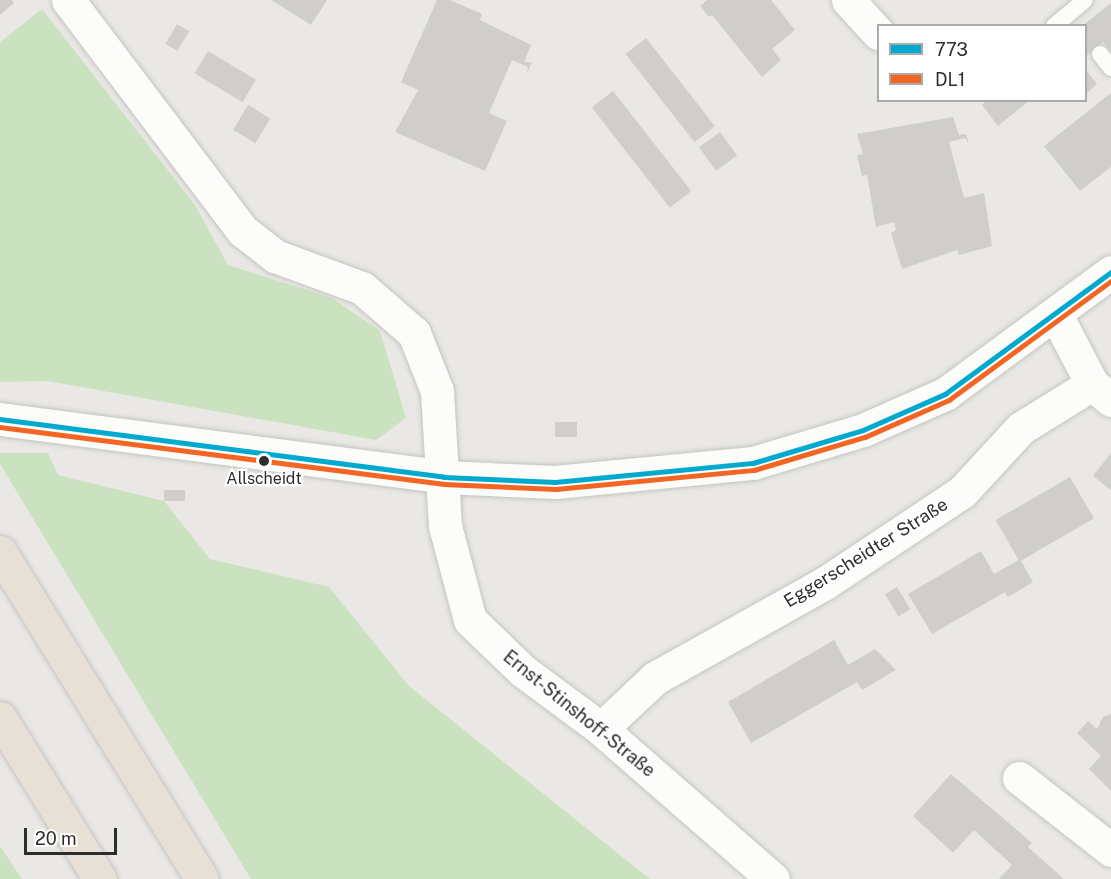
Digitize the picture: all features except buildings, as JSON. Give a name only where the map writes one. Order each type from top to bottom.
[{"type":"highway","points":[[0,552],[202,879]]},
{"type":"highway","points":[[0,718],[99,879]]},
{"type":"street","points":[[848,0],[877,31]]},
{"type":"street","points":[[77,4],[243,231],[275,256],[362,288],[414,333],[437,391],[444,477]]},
{"type":"street","points":[[11,419],[444,477],[555,482],[753,462],[863,430],[945,394],[1056,315],[1111,272]]},
{"type":"street","points":[[1056,315],[1102,392]]},
{"type":"street","name":"Eggerscheidter Straße","points":[[601,729],[655,678],[825,583],[962,492],[1021,428],[1102,392]]},
{"type":"street","name":"Ernst-Stinshoff-Straße","points":[[444,477],[450,555],[470,620],[523,671],[601,729],[773,879]]},
{"type":"street","points":[[1019,778],[1111,850]]},
{"type":"lane","points":[[1056,24],[1085,0]]},
{"type":"lane","points":[[1100,54],[1111,68]]},
{"type":"green space","points":[[42,9],[195,205],[228,265],[332,298],[380,331],[406,418],[376,440],[48,381],[0,382],[0,42]]},
{"type":"green space","points":[[0,453],[48,453],[58,475],[164,501],[210,559],[329,587],[409,686],[650,879],[251,879],[0,464]]},
{"type":"green space","points":[[0,846],[22,879],[0,879]]},
{"type":"transit line","name":"773","points":[[0,419],[444,477],[555,482],[753,463],[863,430],[945,394],[1111,272]]},
{"type":"transit line","name":"DL1","points":[[0,427],[444,484],[556,489],[754,470],[865,437],[949,400],[1111,281]]},
{"type":"place","name":"Allscheidt","points":[[264,461]]}]
